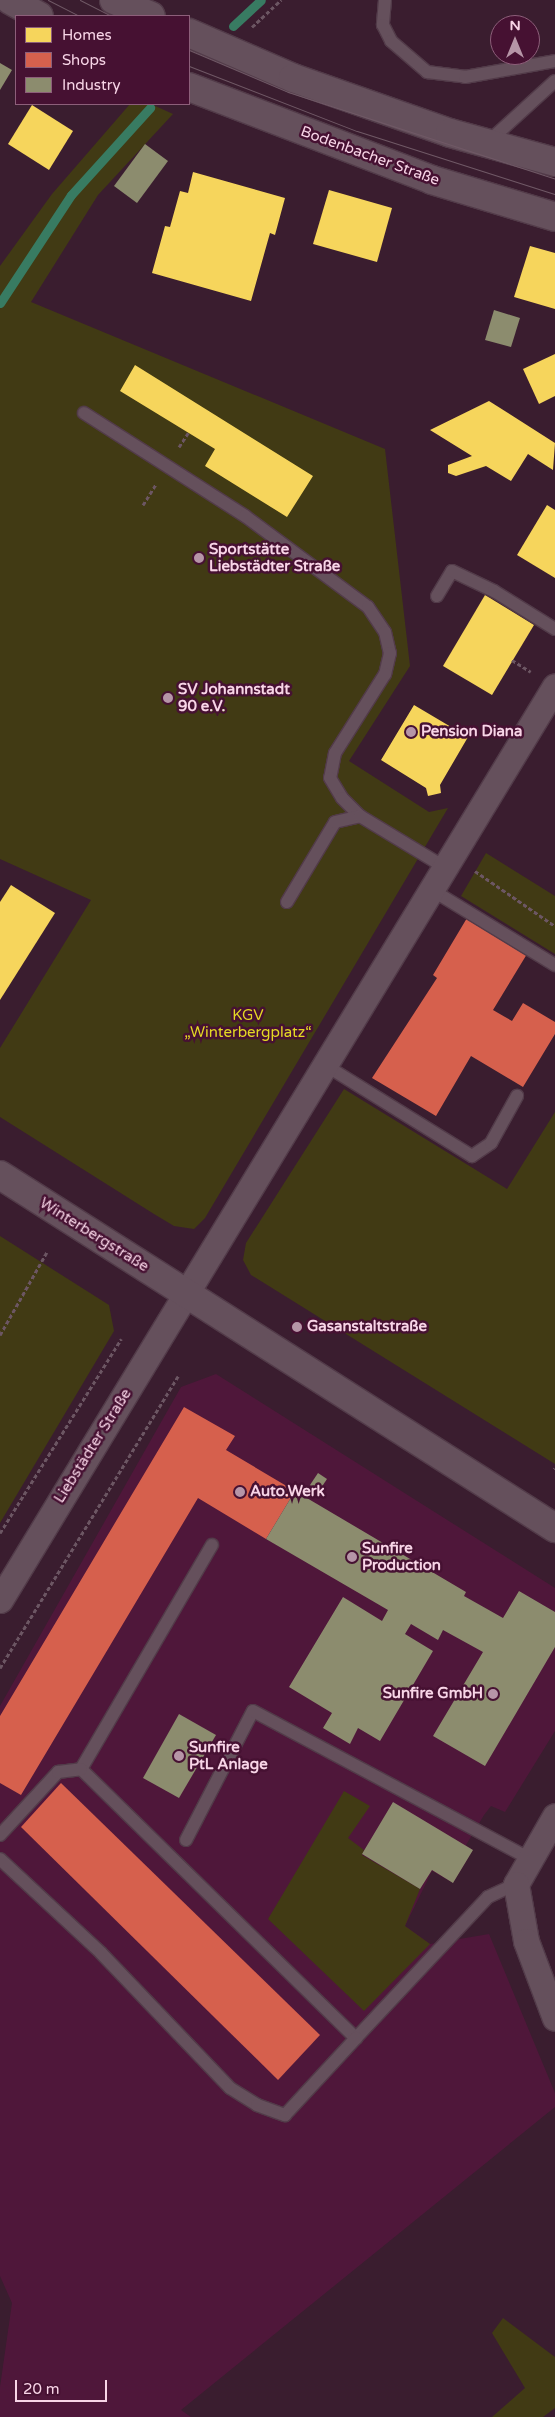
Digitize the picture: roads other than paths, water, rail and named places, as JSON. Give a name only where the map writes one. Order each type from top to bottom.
[{"type":"street","points":[[10,0],[37,15]]},
{"type":"street","points":[[114,0],[148,15]]},
{"type":"street","points":[[190,33],[293,78],[487,143],[555,162]]},
{"type":"street","name":"Bodenbacher Straße","points":[[190,87],[432,180],[555,217]]},
{"type":"street","name":"Liebstädter Straße","points":[[0,1600],[189,1294],[325,1065],[555,686]]},
{"type":"street","name":"Winterbergstraße","points":[[0,1175],[555,1528]]},
{"type":"street","points":[[555,1816],[516,1884],[526,1941],[555,2018]]},
{"type":"lane","points":[[385,0],[384,25],[391,41],[427,72],[466,76],[555,61]]},
{"type":"lane","points":[[487,143],[555,81]]},
{"type":"lane","points":[[84,413],[245,516],[368,607],[385,632],[390,653],[385,674],[335,753],[330,778],[342,798],[360,816],[446,868]]},
{"type":"lane","points":[[437,596],[452,571],[494,591],[555,629]]},
{"type":"lane","points":[[287,902],[336,822],[360,816]]},
{"type":"lane","points":[[432,890],[555,965]]},
{"type":"lane","points":[[325,1065],[472,1156],[491,1143],[517,1096]]},
{"type":"lane","points":[[81,1769],[212,1546]]},
{"type":"lane","points":[[186,1840],[253,1711],[530,1859]]},
{"type":"lane","points":[[0,1835],[58,1772],[81,1769]]},
{"type":"lane","points":[[81,1769],[356,2038]]},
{"type":"lane","points":[[0,1860],[101,1953],[230,2088],[257,2105],[285,2115],[488,1897],[516,1884]]},
{"type":"waterway","points":[[233,26],[261,0]]},
{"type":"waterway","points":[[0,303],[71,195],[150,108]]},
{"type":"tram line","points":[[48,0],[78,15]]},
{"type":"tram line","points":[[80,0],[110,15]]},
{"type":"tram line","points":[[190,50],[288,92],[555,179]]},
{"type":"tram line","points":[[190,66],[357,131],[555,194]]},
{"type":"place","name":"Sportstätte Liebstädter Straße","points":[[199,558]]},
{"type":"place","name":"SV Johannstadt 90 e.V.","points":[[168,698]]},
{"type":"place","name":"Pension Diana","points":[[411,732]]},
{"type":"place","name":"Gasanstaltstraße","points":[[297,1327]]},
{"type":"place","name":"Auto.Werk","points":[[240,1492]]},
{"type":"place","name":"Sunfire Production","points":[[352,1557]]},
{"type":"place","name":"Sunfire GmbH","points":[[493,1694]]},
{"type":"place","name":"Sunfire PtL Anlage","points":[[179,1756]]},
{"type":"park label","name":"KGV „Winterbergplatz“","points":[[248,1024]]}]
